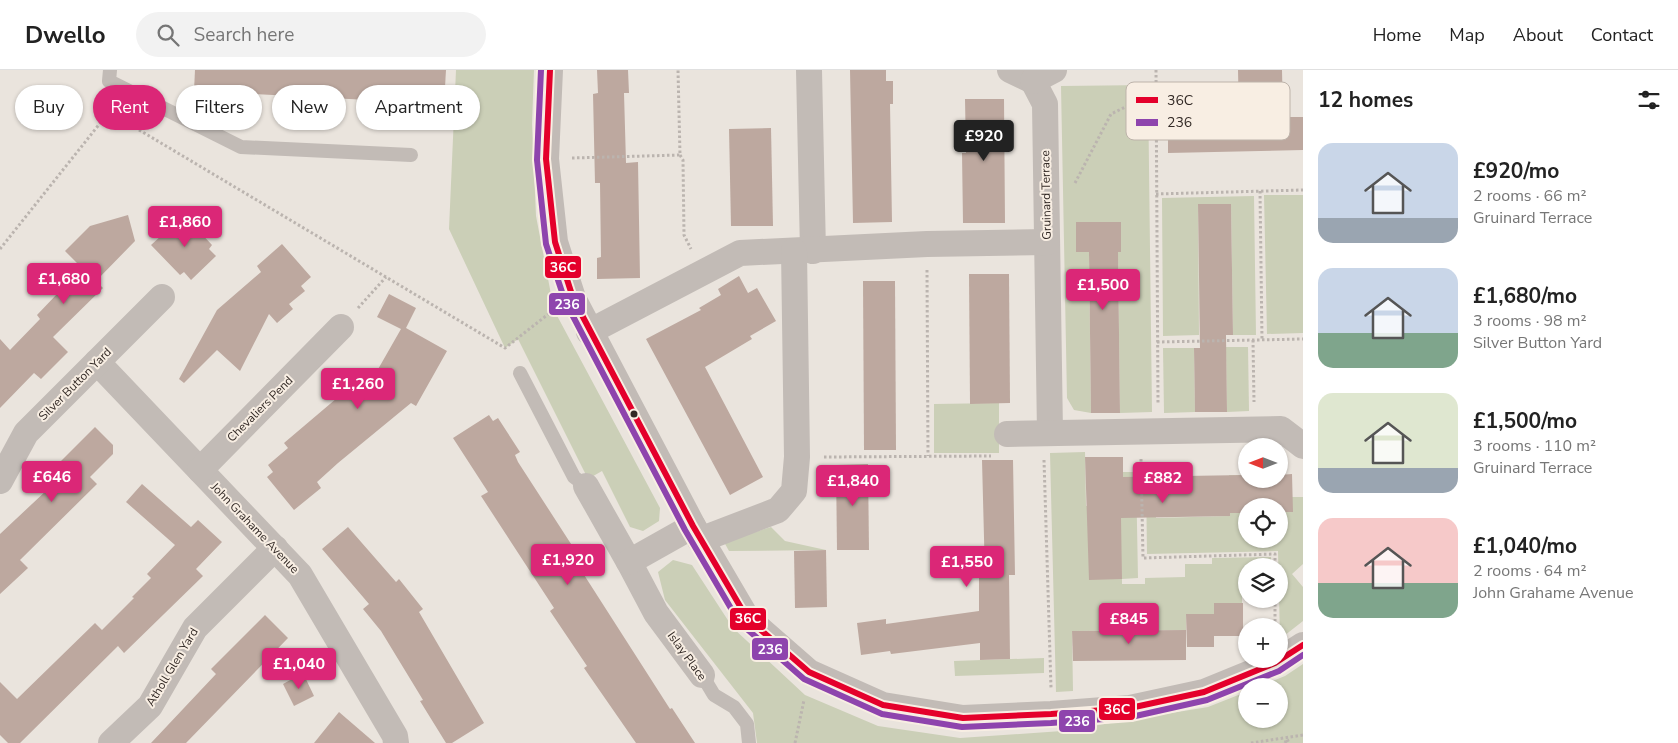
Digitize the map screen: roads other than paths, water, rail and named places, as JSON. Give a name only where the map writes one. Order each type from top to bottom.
[{"type":"street","points":[[550,70],[546,159],[555,242],[573,298],[589,332],[696,533],[747,618],[808,672],[883,705],[963,718],[1051,714],[1130,708],[1204,692],[1276,663],[1303,645]]},
{"type":"street","points":[[629,562],[696,533],[778,510],[794,491],[797,457],[810,70]]},
{"type":"street","name":"Gruinard Terrace","points":[[1032,74],[1045,104],[1050,433]]},
{"type":"street","points":[[589,332],[740,253],[927,244],[1047,242]]},
{"type":"street","name":"Silver Button Yard","points":[[0,481],[26,433],[162,298]]},
{"type":"street","name":"Chevaliers Pend","points":[[200,470],[341,327]]},
{"type":"street","name":"John Grahame Avenue","points":[[96,362],[300,574],[395,736],[396,743]]},
{"type":"street","points":[[1001,445],[1050,433],[1282,430],[1303,446]]},
{"type":"street","name":"Islay Place","points":[[586,486],[656,613],[702,675]]},
{"type":"street","name":"Atholl Glen Yard","points":[[111,743],[150,706],[195,628],[275,548]]},
{"type":"lane","points":[[110,70],[109,81],[241,147],[411,155]]},
{"type":"lane","name":"Islay Place","points":[[520,373],[574,477],[586,486]]},
{"type":"lane","name":"Islay Place","points":[[702,675],[714,695],[734,707],[747,724],[749,743]]}]
